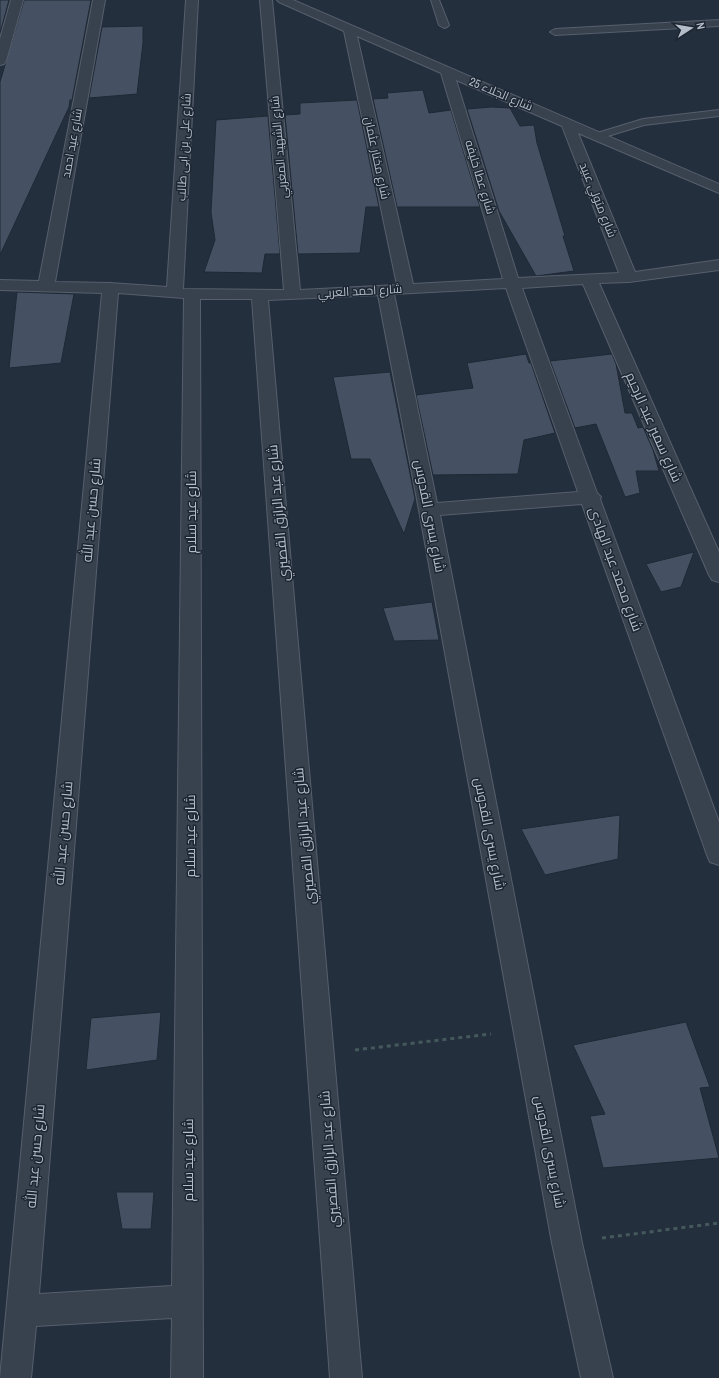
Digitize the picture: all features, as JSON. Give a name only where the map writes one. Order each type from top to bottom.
[{"type":"street","points":[[0,61],[17,0]]},
{"type":"street","name":"شارع عيد احمد","points":[[46,286],[99,0]]},
{"type":"street","name":"شارع على بن ابى طالب","points":[[184,294],[192,0]]},
{"type":"street","name":"شارع الشهيد المغربي","points":[[266,0],[292,295]]},
{"type":"street","name":"شارع الجلاء 25","points":[[283,0],[313,6],[349,28],[719,189]]},
{"type":"street","name":"شارع مختار عثمان","points":[[349,28],[395,289]]},
{"type":"street","name":"شارع عطا خليفه","points":[[448,72],[512,283]]},
{"type":"street","name":"شارع متولي عبيد","points":[[567,122],[629,277]]},
{"type":"street","points":[[715,266],[719,282]]},
{"type":"street","name":"شارع احمد العربي","points":[[0,285],[110,288],[184,294],[292,295],[629,277],[715,266]]},
{"type":"street","name":"شارع سمير عبد الرحيم","points":[[589,279],[719,575]]},
{"type":"street","name":"شارع محمد عبد الهادى","points":[[512,283],[591,497],[719,855]]},
{"type":"street","name":"شارع حسن عبد الله","points":[[14,1378],[22,1310],[110,288]]},
{"type":"street","name":"شارع يسرى القدوس","points":[[395,289],[429,510],[567,1243],[597,1378]]},
{"type":"street","name":"شارع عيد سلام","points":[[184,294],[188,1301],[187,1378]]},
{"type":"street","name":"شارع عبد الرازق القصيري","points":[[260,295],[346,1378]]},
{"type":"street","points":[[429,510],[591,497]]},
{"type":"street","points":[[22,1310],[188,1301]]},
{"type":"lane","points":[[435,0],[444,25]]},
{"type":"lane","points":[[555,32],[719,23]]},
{"type":"lane","points":[[598,136],[643,122],[719,112]]},
{"type":"path","points":[[321,1054],[527,1030]]},
{"type":"path","points":[[567,1243],[719,1223]]},
{"type":"building","points":[[0,0],[9,0],[1,30],[0,30]]},
{"type":"building","points":[[24,0],[91,0],[72,100],[70,100],[69,107],[0,255],[0,82]]},
{"type":"building","points":[[143,26],[143,43],[137,94],[89,98],[102,27]]},
{"type":"building","points":[[423,90],[429,113],[451,110],[480,207],[397,207],[373,99],[388,98],[387,93]]},
{"type":"building","points":[[357,100],[379,207],[366,207],[360,253],[298,254],[285,115],[300,114],[300,103]]},
{"type":"building","points":[[492,107],[510,108],[520,126],[534,125],[537,143],[574,271],[536,276],[499,211],[467,109]]},
{"type":"building","points":[[268,116],[280,254],[265,254],[262,273],[204,272],[215,240],[211,212],[216,120]]},
{"type":"building","points":[[17,292],[74,294],[61,363],[9,368]]},
{"type":"building","points":[[526,354],[529,363],[531,363],[555,433],[524,440],[518,474],[433,475],[416,395],[473,388],[467,363]]},
{"type":"building","points":[[612,354],[616,364],[625,413],[632,413],[638,428],[643,427],[653,450],[659,471],[636,471],[640,493],[625,497],[596,424],[575,428],[550,361]]},
{"type":"building","points":[[390,372],[415,499],[404,534],[370,459],[351,459],[333,377]]},
{"type":"building","points":[[694,552],[681,587],[661,592],[646,564]]},
{"type":"building","points":[[432,602],[439,640],[394,641],[383,608]]},
{"type":"building","points":[[620,815],[618,859],[545,875],[521,829]]},
{"type":"building","points":[[161,1012],[157,1060],[86,1070],[91,1018]]},
{"type":"building","points":[[686,1022],[710,1087],[700,1088],[719,1158],[603,1168],[590,1116],[605,1114],[573,1045]]},
{"type":"building","points":[[116,1192],[154,1192],[151,1229],[122,1229]]}]
